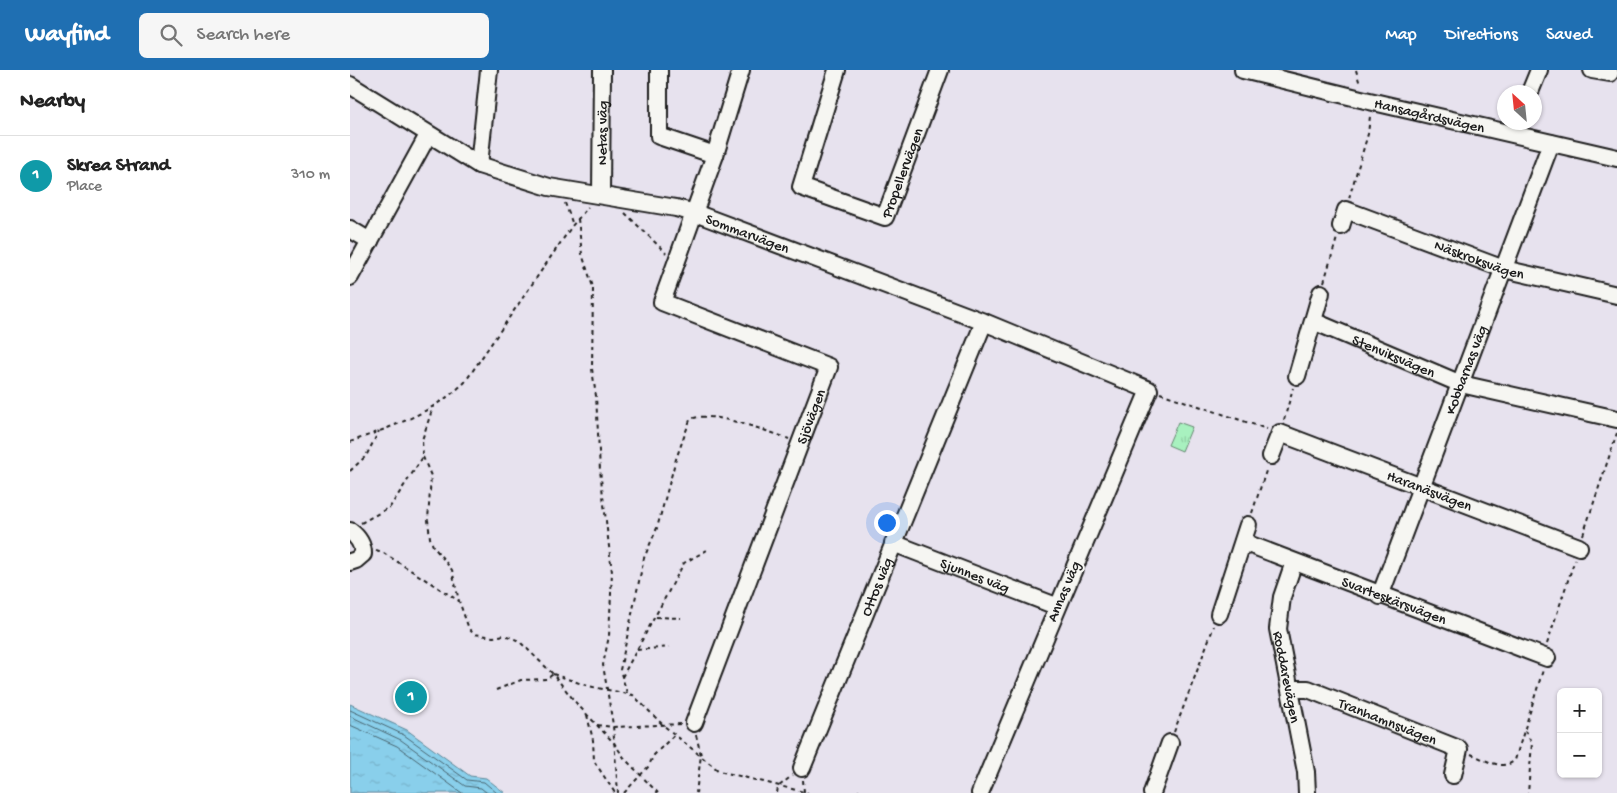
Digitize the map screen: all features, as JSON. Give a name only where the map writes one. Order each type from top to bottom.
[{"type":"street","points":[[479,165],[489,70]]},
{"type":"street","name":"Netas väg","points":[[601,195],[602,70]]},
{"type":"street","points":[[658,70],[659,136],[715,155]]},
{"type":"street","name":"Sjövägen","points":[[694,723],[829,367],[662,302],[715,155],[741,70]]},
{"type":"street","name":"Propellervägen","points":[[837,70],[801,187],[885,217],[940,70]]},
{"type":"street","name":"Hansagårdsvägen","points":[[1243,70],[1365,100],[1497,124]]},
{"type":"street","points":[[1533,85],[1539,70]]},
{"type":"street","points":[[1592,70],[1610,73]]},
{"type":"street","name":"Sommarvägen","points":[[350,85],[479,165],[513,177],[557,188],[676,208],[695,213],[984,322],[1149,390]]},
{"type":"street","name":"Hansagårdsvägen","points":[[1522,130],[1551,143],[1617,158]]},
{"type":"street","points":[[350,277],[428,135]]},
{"type":"street","name":"Kobbarnas väg","points":[[1380,596],[1551,143]]},
{"type":"street","name":"Näskroksvägen","points":[[1343,218],[1504,269],[1617,295]]},
{"type":"street","points":[[350,229],[370,241]]},
{"type":"street","points":[[1297,376],[1321,293]]},
{"type":"street","name":"Ottos väg","points":[[802,768],[984,322]]},
{"type":"street","name":"Stenviksvägen","points":[[1313,322],[1461,384],[1617,419]]},
{"type":"street","name":"Annas väg","points":[[980,793],[1056,606],[1149,390]]},
{"type":"street","points":[[1271,456],[1280,434]]},
{"type":"street","name":"Haranäsvägen","points":[[1280,434],[1579,547]]},
{"type":"street","points":[[1219,614],[1248,525]]},
{"type":"street","points":[[350,562],[363,554],[354,528]]},
{"type":"street","name":"Svarteskärsvägen","points":[[1243,542],[1380,596],[1544,657]]},
{"type":"street","name":"Sjunnes väg","points":[[893,543],[1056,606]]},
{"type":"street","name":"Roddarevägen","points":[[1294,562],[1278,613],[1278,629],[1306,772],[1307,793]]},
{"type":"street","name":"Tranhamnsvägen","points":[[1290,689],[1308,690],[1459,749]]},
{"type":"street","points":[[1152,793],[1170,743]]},
{"type":"street","points":[[1453,775],[1459,749]]},
{"type":"path","points":[[1321,293],[1370,125],[1356,70]]},
{"type":"path","points":[[557,188],[567,206],[573,225]]},
{"type":"path","points":[[350,442],[405,422],[433,406],[465,382],[573,225],[601,195]]},
{"type":"path","points":[[620,210],[635,221],[676,262]]},
{"type":"path","points":[[578,219],[582,254],[593,287],[592,369],[596,396],[600,470],[612,572],[609,636],[603,658],[613,727],[616,793]]},
{"type":"path","points":[[1149,390],[1280,434],[1297,376]]},
{"type":"path","points":[[433,406],[422,440],[423,457],[430,476],[428,520],[430,538],[452,570],[459,601],[469,629],[474,634],[513,638],[553,674],[640,775],[658,793]]},
{"type":"path","points":[[627,693],[620,670],[644,558],[657,528],[676,459],[690,420],[702,416],[740,424],[771,432],[800,444]]},
{"type":"path","points":[[350,471],[366,456],[379,431]]},
{"type":"path","points":[[1459,749],[1494,764],[1511,765],[1518,755],[1544,657],[1617,431]]},
{"type":"path","points":[[1248,525],[1271,456]]},
{"type":"path","points":[[354,528],[390,507],[423,457]]},
{"type":"path","points":[[622,677],[684,563],[707,550]]},
{"type":"path","points":[[363,551],[382,552],[459,601]]},
{"type":"path","points":[[1170,743],[1219,614]]},
{"type":"path","points":[[656,617],[681,618]]},
{"type":"path","points":[[637,650],[669,647]]},
{"type":"path","points":[[553,674],[607,690],[632,695],[719,771],[808,793]]},
{"type":"path","points":[[496,690],[521,680],[548,680],[553,674]]},
{"type":"path","points":[[587,714],[593,740],[594,761],[616,793]]},
{"type":"path","points":[[597,725],[613,727],[694,723],[701,755],[696,793]]},
{"type":"path","points":[[1525,731],[1532,742],[1528,793]]},
{"type":"path","points":[[624,793],[648,767],[654,754],[675,734]]},
{"type":"path","points":[[777,793],[778,787],[802,768]]},
{"type":"path","points":[[858,791],[863,793]]},
{"type":"green space","points":[[1178,422],[1192,427],[1182,451],[1168,445]]},
{"type":"water","points":[[350,704],[407,730],[470,776],[486,778],[505,793],[350,793]]},
{"type":"place","name":"Skrea Strand","points":[[411,697]]}]
